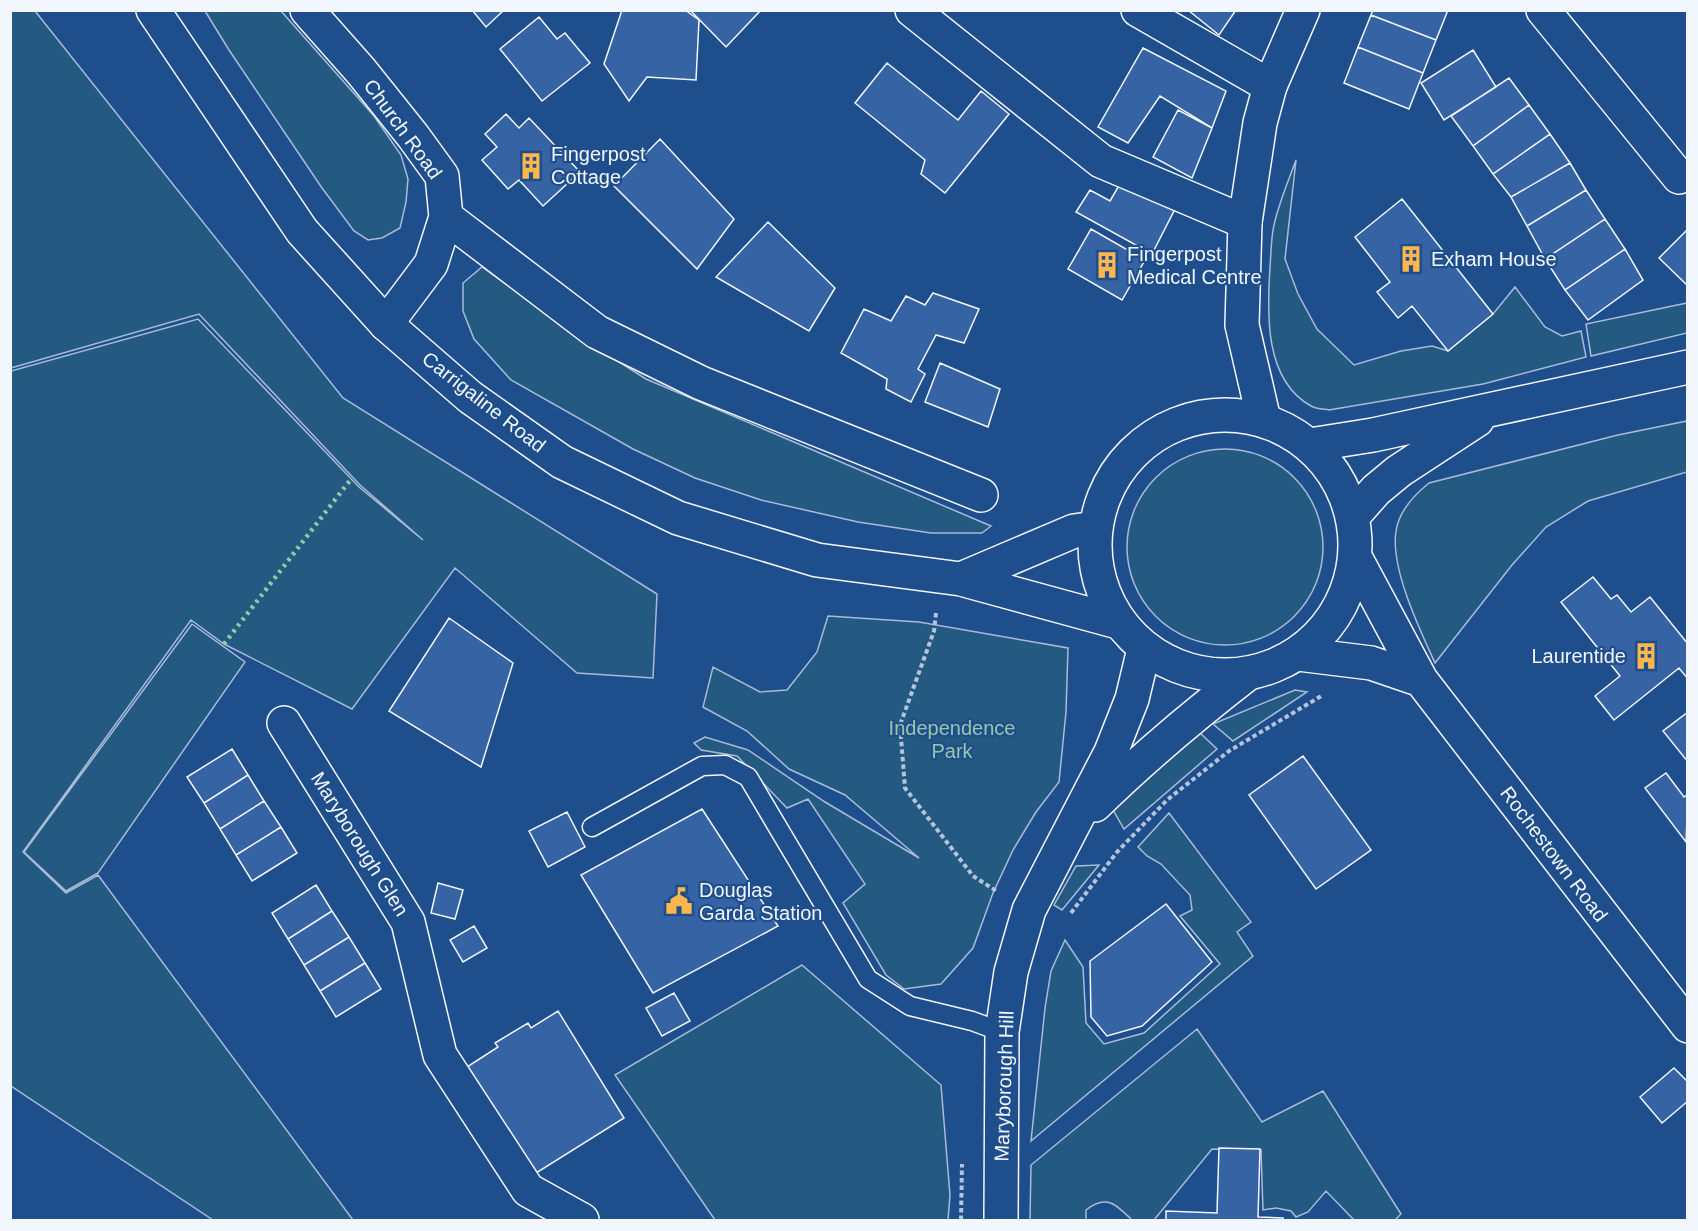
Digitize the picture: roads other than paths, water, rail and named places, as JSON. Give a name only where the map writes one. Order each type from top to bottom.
[{"type":"street","name":"Carrigaline Road","points":[[153,10],[302,231],[386,324],[470,397],[562,462],[678,518],[817,560],[961,579],[1119,622]]},
{"type":"street","name":"Church Road","points":[[307,10],[361,71],[442,176],[446,217],[431,264],[386,324]]},
{"type":"street","points":[[912,10],[1101,161],[1245,222]]},
{"type":"street","points":[[1138,10],[1270,86]]},
{"type":"street","points":[[1264,420],[1242,325],[1245,222],[1260,123],[1270,86],[1303,10]]},
{"type":"street","points":[[1543,10],[1679,177]]},
{"type":"street","points":[[446,217],[597,333],[701,383],[981,495]]},
{"type":"street","points":[[1310,445],[1373,435],[1688,367]]},
{"type":"street","points":[[1353,516],[1376,490],[1399,471],[1493,409]]},
{"type":"street","points":[[1227,414],[1264,420],[1288,430],[1310,445],[1329,466],[1343,490],[1353,516],[1355,557],[1346,595],[1326,628],[1298,654],[1273,667],[1246,675],[1210,676],[1175,667],[1144,649],[1119,622],[1103,593],[1095,561],[1095,528],[1106,491],[1126,459],[1154,435],[1189,419],[1227,414]]},
{"type":"street","points":[[961,579],[1074,531],[1095,528]]},
{"type":"street","name":"Rochestown Road","points":[[1355,557],[1421,680],[1688,1026]]},
{"type":"street","name":"Maryborough Hill","points":[[1001,1221],[1002,1032],[1011,972],[1029,910],[1112,752],[1132,699],[1144,649]]},
{"type":"street","points":[[1298,654],[1371,663],[1421,680]]},
{"type":"street","name":"Maryborough Hill","points":[[1076,823],[1146,755],[1246,675]]},
{"type":"street","name":"Maryborough Glen","points":[[284,723],[408,922],[440,1055],[528,1190],[582,1221]]},
{"type":"lane","points":[[592,827],[702,766],[724,765],[748,777],[868,980],[910,1006],[972,1021],[1002,1032]]},
{"type":"place","name":"Fingerpost Cottage","points":[[531,166]]},
{"type":"place","name":"Exham House","points":[[1411,259]]},
{"type":"place","name":"Fingerpost Medical Centre","points":[[1107,265]]},
{"type":"place","name":"Laurentide","points":[[1646,656]]},
{"type":"place","name":"Douglas Garda Station","points":[[679,901]]},
{"type":"park label","name":"Independence Park","points":[[952,740]]}]
